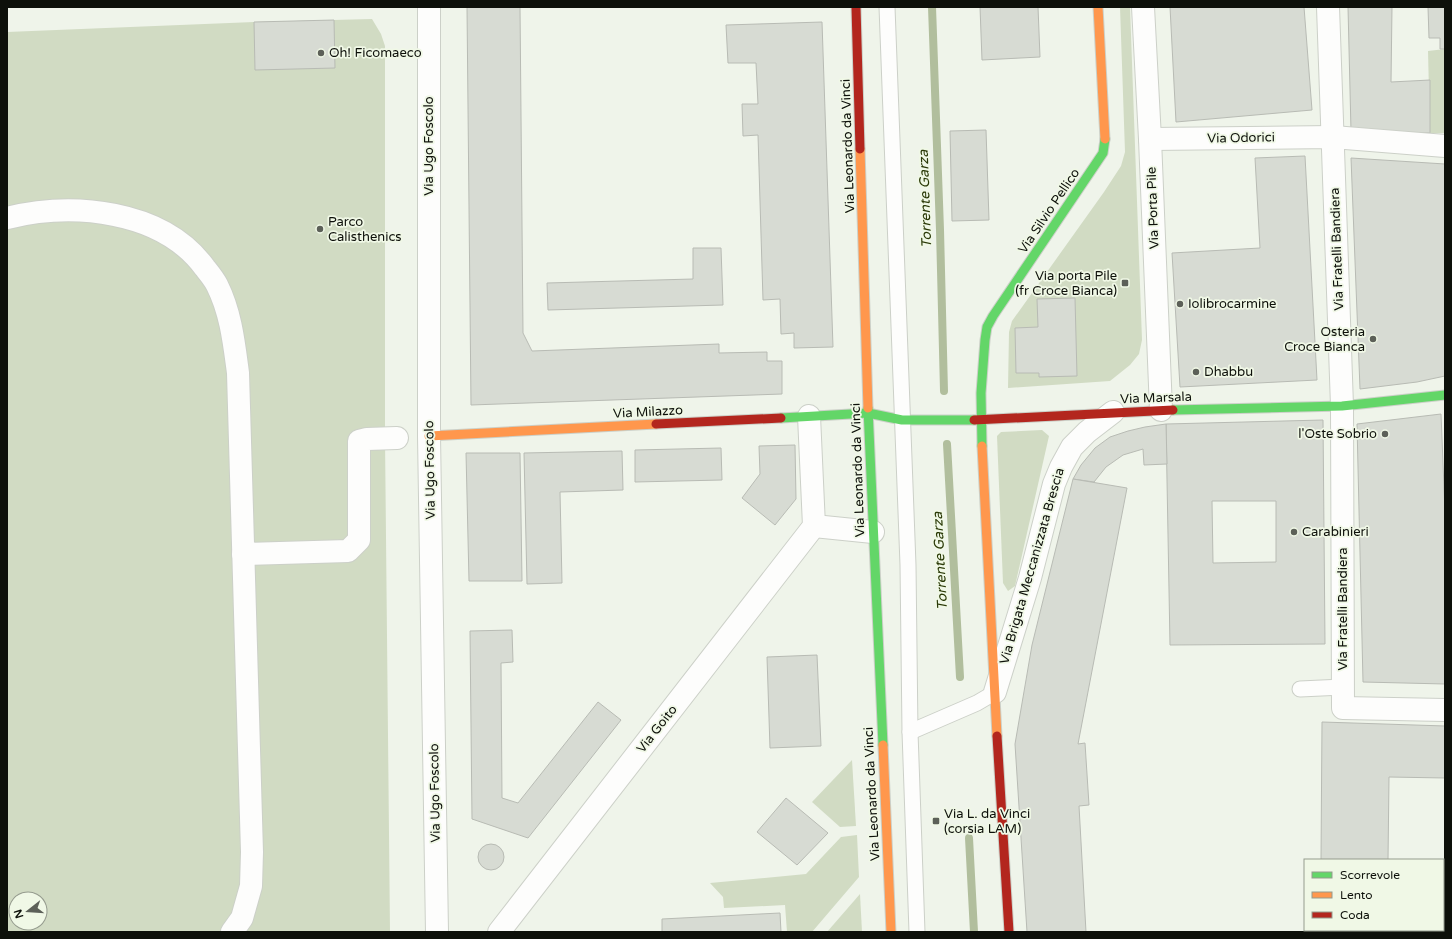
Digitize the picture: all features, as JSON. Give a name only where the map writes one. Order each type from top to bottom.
[{"type":"street","name":"Via Ugo Foscolo","points":[[429,7],[429,436],[437,932]]},
{"type":"street","name":"Via Leonardo da Vinci","points":[[856,7],[868,413],[891,932]]},
{"type":"street","name":"Via Silvio Pellico","points":[[981,420],[983,370],[987,327],[1103,153],[1104,141],[1098,7]]},
{"type":"street","name":"Via Porta Pile","points":[[1143,7],[1161,410]]},
{"type":"street","name":"Via Fratelli Bandiera","points":[[1328,7],[1342,406],[1343,697]]},
{"type":"street","name":"Via Odorici","points":[[1150,139],[1333,137],[1445,146]]},
{"type":"street","points":[[7,218],[52,210],[78,210],[103,213],[132,220],[155,228],[179,242],[199,259],[217,283],[228,312],[234,340],[238,373],[252,852],[251,886],[242,918],[232,932]]},
{"type":"street","name":"Via Marsala","points":[[868,413],[902,420],[981,420],[1161,410],[1342,406],[1445,395]]},
{"type":"street","name":"Via Brigata Meccanizzata Brescia","points":[[994,693],[1030,578],[1054,484],[1061,467],[1072,447],[1087,432],[1113,412]]},
{"type":"street","name":"Via Milazzo","points":[[429,436],[868,413]]},
{"type":"street","points":[[809,416],[814,526],[873,532]]},
{"type":"street","name":"Via Brigata Meccanizzata Brescia","points":[[981,420],[994,693],[1009,932]]},
{"type":"street","points":[[244,554],[348,551],[359,540],[359,441],[367,438],[397,438]]},
{"type":"street","name":"Via Goito","points":[[499,932],[814,526]]},
{"type":"street","points":[[1343,697],[1445,710]]},
{"type":"lane","points":[[887,7],[908,565],[910,732],[917,932]]},
{"type":"lane","points":[[1300,689],[1343,697]]},
{"type":"lane","points":[[910,732],[977,703],[994,693]]},
{"type":"green space","points":[[1120,7],[1130,7],[1142,340],[1139,354],[1130,365],[1110,381],[1008,388],[1009,332],[1012,321],[1121,166],[1125,152]]},
{"type":"green space","points":[[372,19],[381,34],[385,46],[385,438],[390,932],[7,932],[7,32],[254,22]]},
{"type":"green space","points":[[1445,49],[1445,133],[1430,133],[1428,51]]},
{"type":"green space","points":[[1042,430],[1049,436],[1015,586],[1008,591],[1003,583],[997,436],[1001,432]]},
{"type":"green space","points":[[852,760],[856,826],[840,827],[812,802]]},
{"type":"green space","points":[[857,835],[859,877],[812,932],[787,932],[785,905],[724,908],[723,897],[710,883],[806,874],[841,837]]},
{"type":"green space","points":[[860,894],[862,932],[827,932]]},
{"type":"building","points":[[467,7],[520,7],[523,333],[532,351],[719,344],[719,353],[767,352],[767,361],[782,361],[782,394],[471,405]]},
{"type":"building","points":[[980,7],[1038,7],[1040,57],[982,60]]},
{"type":"building","points":[[1170,7],[1304,7],[1312,110],[1176,122]]},
{"type":"building","points":[[1348,7],[1392,7],[1391,82],[1430,80],[1430,133],[1351,131]]},
{"type":"building","points":[[1428,7],[1445,7],[1445,49],[1440,49],[1440,38],[1429,38]]},
{"type":"building","points":[[334,20],[335,68],[255,70],[254,22]]},
{"type":"building","points":[[822,22],[833,347],[794,348],[794,333],[781,334],[780,299],[763,300],[758,135],[743,136],[742,104],[758,104],[756,63],[728,63],[726,25]]},
{"type":"building","points":[[986,130],[989,220],[952,221],[950,131]]},
{"type":"building","points":[[1305,156],[1317,380],[1180,387],[1172,253],[1260,248],[1255,158]]},
{"type":"building","points":[[1351,158],[1445,164],[1445,376],[1417,382],[1360,389]]},
{"type":"building","points":[[693,248],[721,248],[723,305],[548,310],[547,283],[693,279]]},
{"type":"building","points":[[1075,298],[1077,376],[1039,377],[1039,373],[1016,373],[1015,328],[1038,327],[1037,299]]},
{"type":"building","points":[[1441,414],[1445,512],[1445,684],[1363,682],[1357,424]]},
{"type":"building","points":[[1323,420],[1325,644],[1170,645],[1166,424]],"holes":[[[1212,501],[1276,501],[1276,562],[1213,563]]]},
{"type":"building","points":[[1166,424],[1167,464],[1144,465],[1143,449],[1123,455],[1106,467],[1094,482],[1073,479],[1081,465],[1095,448],[1110,437],[1145,427]]},
{"type":"building","points":[[795,445],[796,499],[775,525],[742,498],[760,474],[759,446]]},
{"type":"building","points":[[721,448],[722,480],[635,482],[635,450]]},
{"type":"building","points":[[622,451],[623,490],[560,492],[562,583],[527,584],[524,453]]},
{"type":"building","points":[[466,453],[520,453],[522,581],[469,581]]},
{"type":"building","points":[[1073,479],[1127,488],[1078,744],[1085,743],[1089,805],[1079,806],[1086,932],[1027,932],[1015,744],[1032,645]]},
{"type":"building","points":[[512,630],[513,662],[501,663],[502,798],[518,803],[598,702],[621,720],[528,838],[472,819],[470,631]]},
{"type":"building","points":[[817,655],[821,746],[770,748],[767,657]]},
{"type":"building","points":[[1322,722],[1445,726],[1445,778],[1389,777],[1388,859],[1321,859]]},
{"type":"building","points":[[786,798],[828,833],[797,865],[757,832]]},
{"type":"building","points":[[491,844],[500,848],[504,857],[500,866],[491,870],[482,866],[478,857],[482,848]]},
{"type":"building","points":[[780,913],[781,932],[662,932],[662,919]]},
{"type":"waterway","name":"Torrente Garza","points":[[932,7],[944,391]]},
{"type":"waterway","name":"Torrente Garza","points":[[947,444],[960,677]]},
{"type":"waterway","name":"Torrente Garza","points":[[969,838],[974,932]]},
{"type":"traffic: fast","points":[[982,446],[981,393],[987,327],[1103,153],[1105,139]]},
{"type":"traffic: fast","points":[[1173,410],[1342,406],[1445,395]]},
{"type":"traffic: fast","points":[[868,408],[883,745]]},
{"type":"traffic: fast","points":[[781,418],[868,413],[902,420],[974,420]]},
{"type":"traffic: slow","points":[[1098,7],[1105,139]]},
{"type":"traffic: slow","points":[[860,149],[868,408]]},
{"type":"traffic: slow","points":[[429,436],[656,424]]},
{"type":"traffic: slow","points":[[982,446],[997,736]]},
{"type":"traffic: slow","points":[[883,745],[891,932]]},
{"type":"traffic: jam","points":[[856,7],[860,149]]},
{"type":"traffic: jam","points":[[974,420],[1173,410]]},
{"type":"traffic: jam","points":[[656,424],[781,418]]},
{"type":"traffic: jam","points":[[997,736],[1009,932]]},
{"type":"place","name":"Oh! Ficomaeco","points":[[321,53]]},
{"type":"place","name":"Parco Calisthenics","points":[[320,229]]},
{"type":"place","name":"Via porta Pile (fr Croce Bianca)","points":[[1125,283]]},
{"type":"place","name":"Iolibrocarmine","points":[[1180,304]]},
{"type":"place","name":"Osteria Croce Bianca","points":[[1373,339]]},
{"type":"place","name":"Dhabbu","points":[[1196,372]]},
{"type":"place","name":"l'Oste Sobrio","points":[[1385,434]]},
{"type":"place","name":"Carabinieri","points":[[1294,532]]},
{"type":"place","name":"Via L. da Vinci (corsia LAM)","points":[[936,821]]}]
